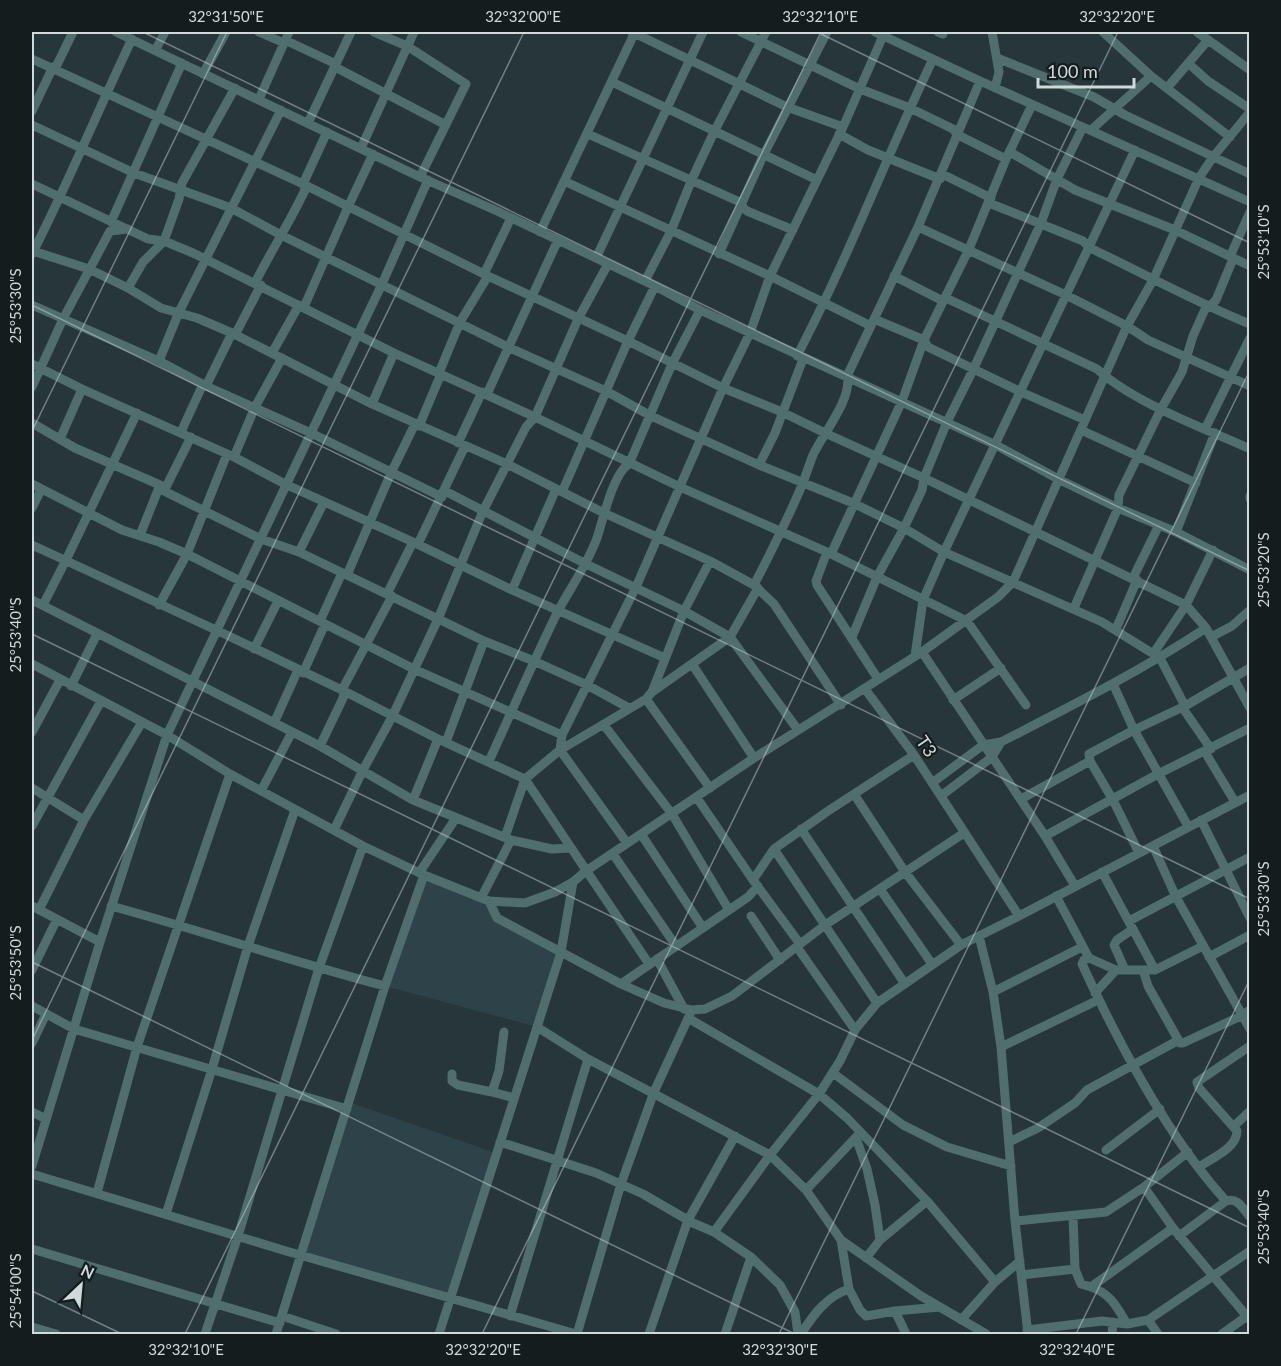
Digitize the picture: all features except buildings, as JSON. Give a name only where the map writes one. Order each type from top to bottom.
[{"type":"street","points":[[32,111],[73,32]]},
{"type":"street","points":[[116,32],[156,49],[203,74],[424,179],[645,281],[700,310],[800,357],[902,400],[996,445],[1060,480],[1118,508],[1176,532],[1250,570]]},
{"type":"street","points":[[156,49],[165,32]]},
{"type":"street","points":[[203,74],[226,32]]},
{"type":"street","points":[[259,32],[286,38],[446,125]]},
{"type":"street","points":[[308,123],[351,32]]},
{"type":"street","points":[[32,1166],[111,906],[167,735],[382,284],[446,125],[466,84],[407,46],[374,32]]},
{"type":"street","points":[[361,148],[414,32]]},
{"type":"street","points":[[540,232],[634,32],[740,85],[841,130],[888,158],[941,176],[1083,241],[1090,248],[1206,307],[1250,324]]},
{"type":"street","points":[[596,258],[703,32]]},
{"type":"street","points":[[741,32],[860,89],[910,108],[953,129],[958,135],[1008,155],[1075,190],[1175,230],[1250,266]]},
{"type":"street","points":[[645,281],[671,231],[714,132],[766,32]]},
{"type":"street","points":[[719,254],[763,156],[827,32]]},
{"type":"street","points":[[992,32],[999,72],[995,88]]},
{"type":"street","points":[[1103,32],[1151,76],[1230,136]]},
{"type":"street","points":[[1197,32],[1250,70]]},
{"type":"street","points":[[627,843],[560,750],[562,735],[636,587],[723,388],[750,333],[770,276],[860,89],[879,34],[1250,202]]},
{"type":"street","points":[[259,99],[286,38]]},
{"type":"street","points":[[132,39],[81,148],[61,197],[33,250],[89,269],[128,288],[161,308],[179,312],[234,334],[372,404],[507,464],[604,513],[710,561],[756,586],[774,604],[841,705]]},
{"type":"street","points":[[1167,88],[1208,40]]},
{"type":"street","points":[[997,58],[1067,85],[1250,174]]},
{"type":"street","points":[[32,59],[303,184],[672,364],[924,478],[1186,605],[1208,632],[1250,708]]},
{"type":"street","points":[[759,465],[775,433],[800,357],[933,59]]},
{"type":"street","points":[[111,222],[182,63]]},
{"type":"street","points":[[32,664],[167,735],[295,810],[421,874],[485,899],[525,903],[555,892],[754,758],[841,705],[967,621],[1013,582],[1127,326],[1153,280],[1199,178],[1250,111],[1208,81],[1188,63]]},
{"type":"street","points":[[852,637],[877,577],[922,490],[924,478],[946,423],[1018,274],[1041,223],[1057,179],[1087,128],[1114,109],[1151,76]]},
{"type":"street","points":[[485,899],[508,838],[525,779],[560,750],[604,725],[730,637],[782,532],[813,455],[847,391],[849,384],[847,376],[941,176],[980,81]]},
{"type":"street","points":[[612,82],[817,180]]},
{"type":"street","points":[[128,288],[143,262],[164,241],[179,199],[180,189],[235,88]]},
{"type":"street","points":[[878,679],[817,585],[816,580],[902,400],[924,340],[969,249],[1008,155],[1032,105]]},
{"type":"street","points":[[159,361],[179,312],[281,110]]},
{"type":"street","points":[[32,124],[134,173],[231,208],[508,347],[606,391],[651,416],[759,465],[853,503],[904,528],[944,552],[1074,608],[1116,629],[1157,656],[1235,802]]},
{"type":"street","points":[[181,432],[204,385],[234,334],[281,235],[289,223],[305,190],[303,184],[327,132]]},
{"type":"street","points":[[588,134],[742,202]]},
{"type":"street","points":[[1075,886],[1021,799],[953,700],[918,654],[923,600],[1135,150]]},
{"type":"street","points":[[272,353],[302,306],[328,257],[373,154]]},
{"type":"street","points":[[564,181],[770,276],[824,304],[924,340],[928,347],[973,370],[1085,420]]},
{"type":"street","points":[[32,184],[148,239],[164,241],[207,260],[394,353],[584,440],[680,488],[829,553],[967,621],[1026,705]]},
{"type":"street","points":[[742,202],[743,208],[747,211],[793,230]]},
{"type":"street","points":[[1074,608],[1118,508],[1119,495],[1161,409],[1182,372],[1185,358],[1206,307],[1216,300],[1233,259],[1232,252],[1250,212]]},
{"type":"street","points":[[274,723],[301,672],[391,472],[417,425],[460,322],[486,275],[512,218]]},
{"type":"street","points":[[918,227],[1066,295],[1185,358],[1250,386]]},
{"type":"street","points":[[32,387],[36,366],[110,231],[128,229]]},
{"type":"street","points":[[320,746],[344,696],[342,690],[443,494],[484,393],[558,240]]},
{"type":"street","points":[[334,830],[392,717],[438,619],[483,511],[526,427],[535,417],[578,319],[608,264]]},
{"type":"street","points":[[894,276],[1097,369],[1161,409],[1250,449]]},
{"type":"street","points":[[512,590],[655,286]]},
{"type":"street","points":[[32,305],[159,361],[204,385],[391,472],[483,511],[636,587],[730,637],[798,730]]},
{"type":"street","points":[[489,761],[559,609],[597,539],[604,513],[622,471],[629,464],[672,364],[700,310]]},
{"type":"street","points":[[1205,429],[1250,338]]},
{"type":"street","points":[[372,404],[394,353]]},
{"type":"street","points":[[159,605],[187,555],[231,455],[282,358]]},
{"type":"street","points":[[36,366],[82,389],[231,455],[285,484],[416,543],[512,590],[665,658]]},
{"type":"street","points":[[60,439],[82,389]]},
{"type":"street","points":[[43,605],[137,413]]},
{"type":"street","points":[[32,423],[75,448],[162,488],[261,539],[299,552],[484,641],[587,685],[629,708]]},
{"type":"street","points":[[1081,430],[1196,483]]},
{"type":"street","points":[[1176,532],[1215,433]]},
{"type":"street","points":[[140,536],[162,488],[191,437]]},
{"type":"street","points":[[32,484],[88,514],[187,555],[414,669],[562,735]]},
{"type":"street","points":[[32,508],[41,489]]},
{"type":"street","points":[[299,552],[324,502]]},
{"type":"street","points":[[1116,629],[1159,525]]},
{"type":"street","points":[[32,545],[216,630],[342,690],[392,717],[525,779],[586,871],[688,1012]]},
{"type":"street","points":[[1157,656],[1186,605],[1213,550]]},
{"type":"street","points":[[649,695],[684,612],[710,561]]},
{"type":"street","points":[[32,600],[320,746],[413,800],[508,838],[552,849],[570,848]]},
{"type":"street","points":[[254,649],[278,601]]},
{"type":"street","points":[[932,783],[983,745],[1001,742],[1113,684],[1157,656],[1208,632],[1232,626],[1250,610]]},
{"type":"street","points":[[71,686],[98,634]]},
{"type":"street","points":[[413,800],[465,692],[484,641]]},
{"type":"street","points":[[692,664],[754,758]]},
{"type":"street","points":[[953,700],[1001,668]]},
{"type":"street","points":[[1139,853],[1090,761],[1090,752],[1184,707],[1250,668]]},
{"type":"street","points":[[32,732],[60,680]]},
{"type":"street","points":[[1113,684],[1134,730],[1188,826]]},
{"type":"street","name":"T3","points":[[865,689],[914,755],[1019,916]]},
{"type":"street","points":[[649,695],[710,788]]},
{"type":"street","points":[[32,826],[101,701]]},
{"type":"street","points":[[100,942],[35,908],[142,722]]},
{"type":"street","points":[[604,725],[672,814],[729,910]]},
{"type":"street","points":[[1046,836],[1113,801],[1158,774],[1250,728]]},
{"type":"street","points":[[261,791],[292,732]]},
{"type":"street","points":[[940,796],[992,758],[1001,742]]},
{"type":"street","points":[[621,984],[748,897],[774,849],[914,755]]},
{"type":"street","points":[[1021,799],[1090,761]]},
{"type":"street","points":[[97,1193],[137,1047],[230,774]]},
{"type":"street","points":[[32,788],[84,820]]},
{"type":"street","points":[[854,794],[905,872],[961,945]]},
{"type":"street","points":[[697,798],[855,1030]]},
{"type":"street","points":[[714,1232],[770,1155],[819,1094],[855,1030],[876,1003],[961,945],[1188,826],[1235,802],[1248,798]]},
{"type":"street","points":[[166,1214],[248,946],[295,810]]},
{"type":"street","points":[[276,1335],[303,1256],[346,1109],[421,874],[456,818]]},
{"type":"street","points":[[1201,820],[1250,918]]},
{"type":"street","points":[[801,830],[905,984]]},
{"type":"street","points":[[688,1012],[705,1009],[732,996],[825,925],[963,833]]},
{"type":"street","points":[[641,834],[703,928]]},
{"type":"street","points":[[205,1335],[238,1236],[319,968],[363,846]]},
{"type":"street","points":[[1153,846],[1176,897],[1209,957],[1246,1013],[1250,1029]]},
{"type":"street","points":[[774,849],[876,1003]]},
{"type":"street","points":[[614,854],[676,946]]},
{"type":"street","points":[[1121,970],[1114,945],[1131,925],[1176,897],[1250,857]]},
{"type":"street","points":[[1102,872],[1155,970]]},
{"type":"street","points":[[440,1335],[561,952],[573,882]]},
{"type":"street","points":[[880,889],[932,964]]},
{"type":"street","points":[[1056,896],[1089,958],[1121,970],[1155,970],[1203,946]]},
{"type":"street","points":[[485,899],[497,918],[621,984],[688,1012],[819,1094],[927,1201],[995,1282]]},
{"type":"street","points":[[111,906],[386,986]]},
{"type":"street","points":[[751,916],[780,960]]},
{"type":"street","points":[[32,970],[57,919]]},
{"type":"street","points":[[1209,957],[1250,935]]},
{"type":"street","points":[[980,936],[993,992],[1001,1047],[1015,1221],[1027,1332],[1102,1321],[1127,1324],[1148,1320],[1250,1251]]},
{"type":"street","points":[[993,992],[1082,947]]},
{"type":"street","points":[[1089,958],[1082,964],[1134,1064],[1160,1110],[1188,1152],[1226,1201]]},
{"type":"street","points":[[1001,1047],[1097,996],[1121,970]]},
{"type":"street","points":[[1143,970],[1148,986],[1177,1041],[1183,1043],[1246,1013]]},
{"type":"street","points":[[32,1006],[74,1029],[346,1109]]},
{"type":"street","points":[[32,1174],[303,1256],[577,1335],[621,1184],[654,1092],[688,1012]]},
{"type":"street","points":[[32,1043],[46,1014]]},
{"type":"street","points":[[537,1027],[588,1059],[770,1155],[806,1190],[841,1240],[921,1296],[986,1335]]},
{"type":"street","points":[[492,1092],[499,1071],[504,1032]]},
{"type":"street","points":[[1009,1142],[1055,1118],[1075,1103],[1087,1089],[1177,1041]]},
{"type":"street","points":[[1199,1167],[1233,1143],[1237,1137],[1237,1131],[1199,1088],[1197,1082],[1250,1046]]},
{"type":"street","points":[[510,1316],[588,1059]]},
{"type":"street","points":[[833,1072],[903,1125],[947,1147],[1011,1167]]},
{"type":"street","points":[[452,1074],[452,1081],[458,1085],[514,1098]]},
{"type":"street","points":[[1106,1150],[1160,1110]]},
{"type":"street","points":[[32,1112],[46,1119]]},
{"type":"street","points":[[1234,1126],[1246,1114],[1250,1126]]},
{"type":"street","points":[[806,1190],[859,1135]]},
{"type":"street","points":[[859,1135],[875,1205],[880,1240]]},
{"type":"street","points":[[649,1335],[688,1220],[735,1136]]},
{"type":"street","points":[[500,1142],[596,1173],[643,1194],[714,1232],[751,1257],[780,1285],[795,1312],[799,1335]]},
{"type":"street","points":[[1015,1221],[1106,1212],[1144,1187],[1188,1152]]},
{"type":"street","points":[[1144,1187],[1179,1236],[1214,1274],[1248,1317],[1222,1335]]},
{"type":"street","points":[[1179,1236],[1226,1201],[1235,1200],[1250,1217]]},
{"type":"street","points":[[866,1258],[880,1240],[927,1201]]},
{"type":"street","points":[[1073,1216],[1075,1269],[1081,1284],[1101,1290],[1113,1300],[1127,1324]]},
{"type":"street","points":[[1091,1287],[1173,1228]]},
{"type":"street","points":[[841,1240],[849,1289],[860,1310],[866,1316],[940,1307]]},
{"type":"street","points":[[32,1249],[215,1304],[336,1335]]},
{"type":"street","points":[[725,1335],[751,1257]]},
{"type":"street","points":[[961,1320],[995,1282],[1020,1261]]},
{"type":"street","points":[[1021,1275],[1075,1269]]},
{"type":"street","points":[[799,1335],[818,1309],[839,1293],[849,1289]]},
{"type":"street","points":[[896,1311],[906,1335]]},
{"type":"street","points":[[1148,1320],[1158,1335]]},
{"type":"street","points":[[1112,1335],[1113,1322]]},
{"type":"street","points":[[32,1327],[56,1335]]},
{"type":"shaded area","points":[[424,875],[489,901],[498,918],[561,952],[537,1027],[385,986]]},
{"type":"shaded area","points":[[349,1102],[496,1153],[451,1298],[303,1256]]}]
